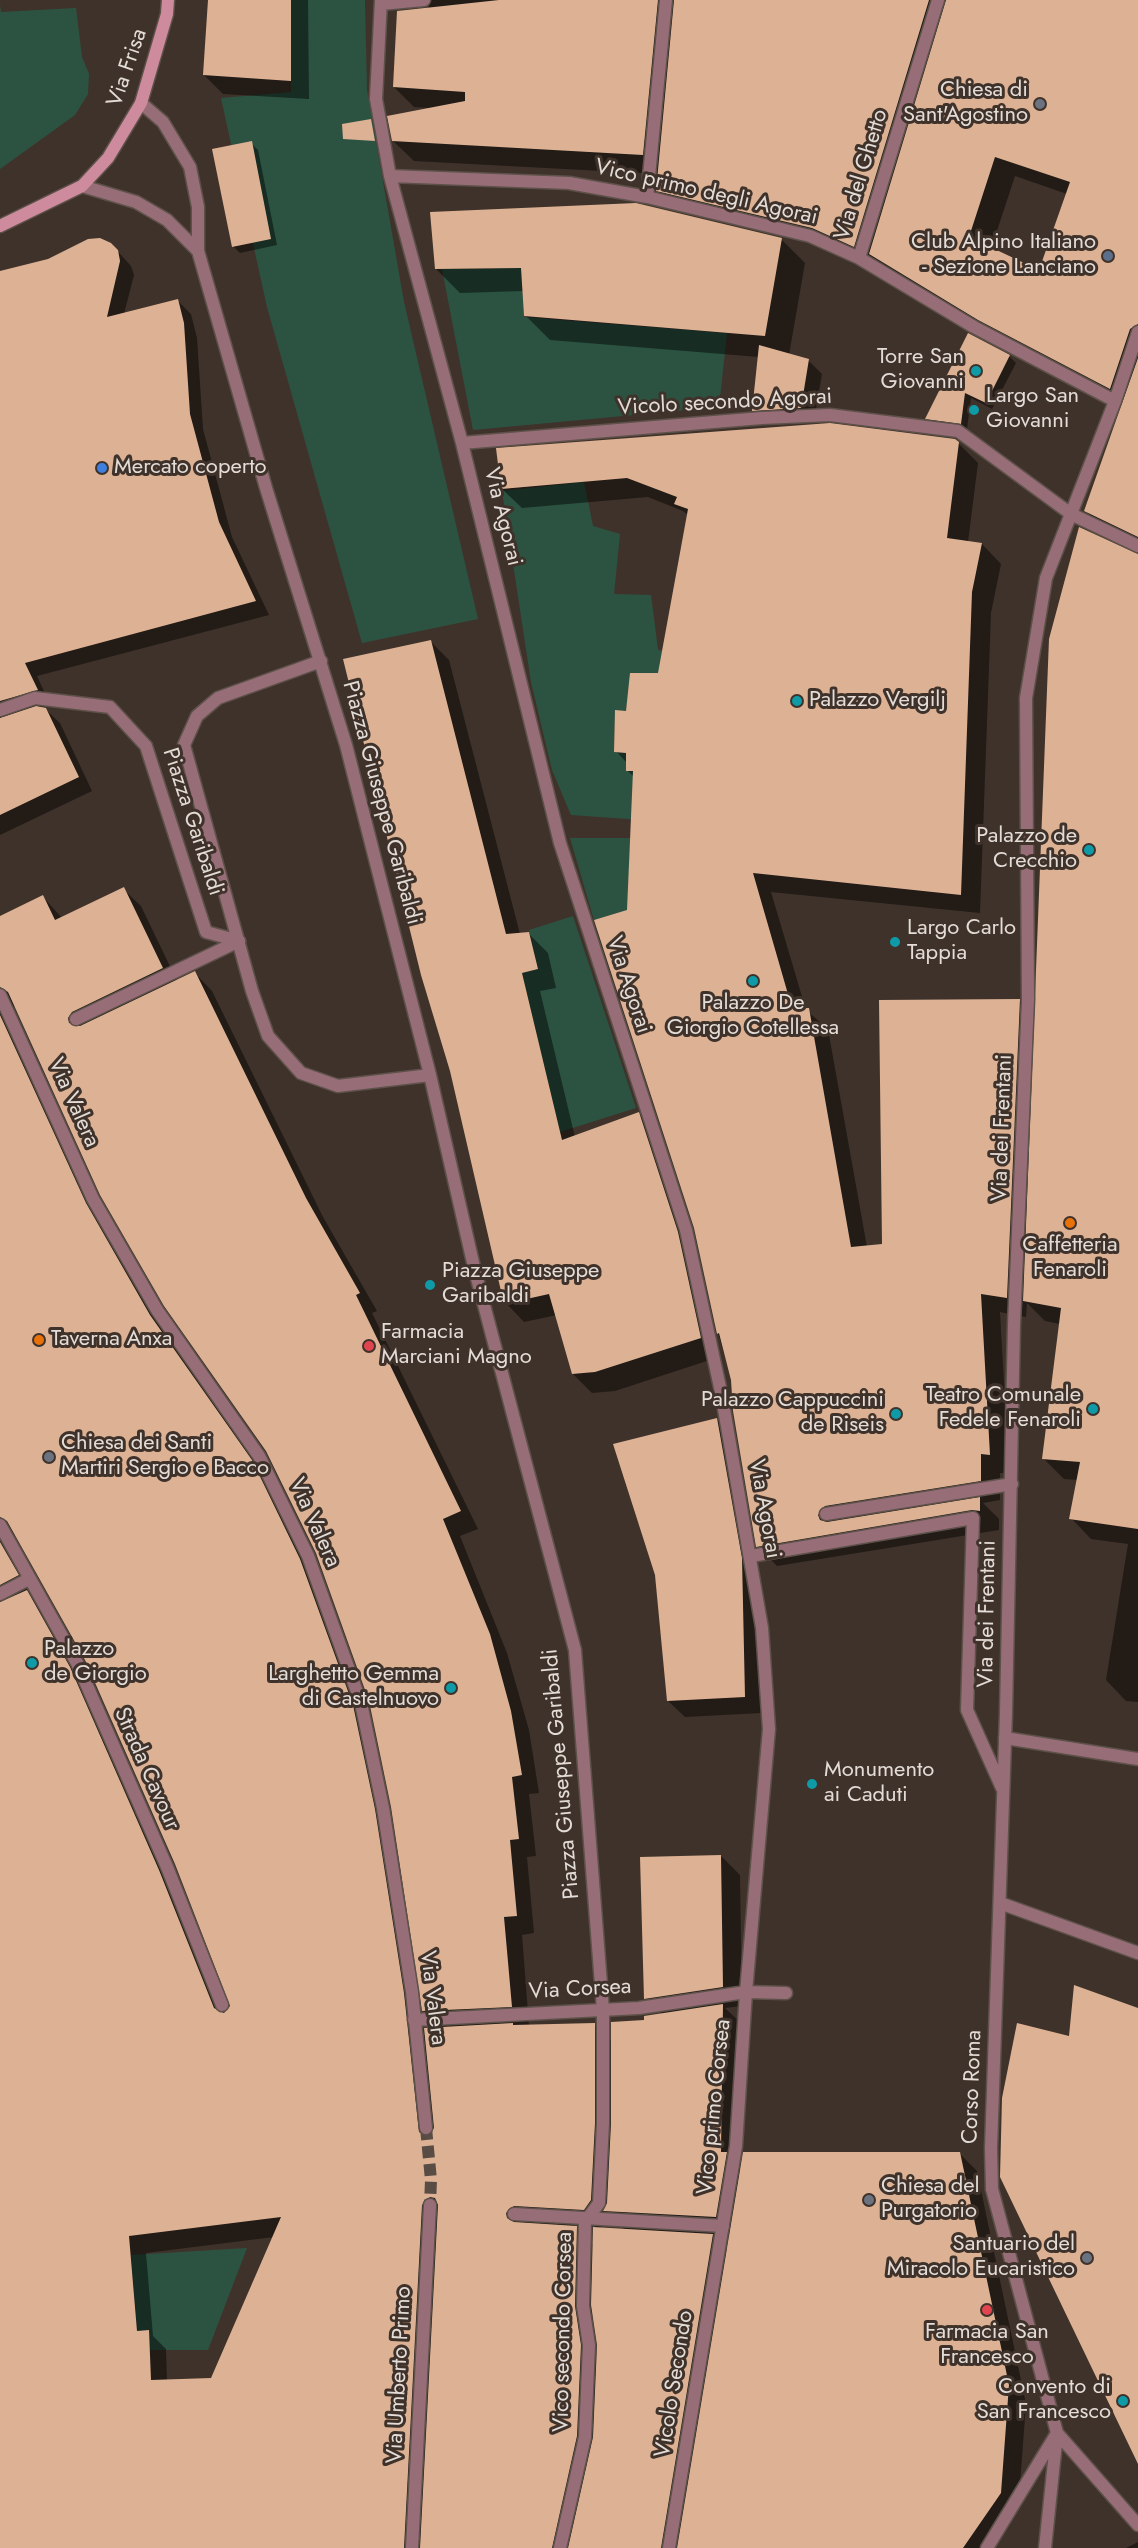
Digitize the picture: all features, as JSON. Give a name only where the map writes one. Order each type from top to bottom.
[{"type":"street","name":"Via Frisa","points":[[0,226],[82,186],[108,158],[141,103],[167,14],[168,0]]},
{"type":"street","points":[[381,2],[424,0]]},
{"type":"street","points":[[647,197],[666,0]]},
{"type":"street","name":"Via del Ghetto","points":[[859,258],[938,0]]},
{"type":"street","name":"Via Agorai","points":[[381,2],[376,99],[390,176],[462,443],[560,843],[686,1230],[721,1392],[762,1628],[769,1729],[746,1992]]},
{"type":"street","points":[[141,103],[163,122],[190,167],[198,207],[198,251]]},
{"type":"street","name":"Vico primo degli Agorai","points":[[390,176],[569,183],[647,197],[810,236],[859,258],[974,327],[1115,401]]},
{"type":"street","points":[[82,186],[136,202],[167,220],[198,251]]},
{"type":"street","name":"Piazza Giuseppe Garibaldi","points":[[198,251],[266,488],[346,745],[430,1075],[474,1267],[575,1650],[603,2010]]},
{"type":"street","name":"Via dei Frentani","points":[[1000,1947],[1014,1324],[1028,999],[1026,698],[1046,578],[1115,401],[1138,332]]},
{"type":"street","name":"Vicolo secondo Agorai","points":[[462,443],[762,418],[841,417],[958,431],[1071,514],[1138,546]]},
{"type":"street","name":"Piazza Garibaldi","points":[[321,661],[218,698],[197,716],[184,745],[252,991],[268,1036],[301,1073],[338,1086],[430,1075]]},
{"type":"street","name":"Piazza Garibaldi","points":[[0,710],[35,698],[110,707],[146,746],[206,933],[239,941]]},
{"type":"street","points":[[76,1019],[239,941]]},
{"type":"street","name":"Via Valera","points":[[0,995],[93,1199],[157,1310],[259,1456],[308,1556],[361,1703],[383,1808],[414,2020],[426,2128]]},
{"type":"street","points":[[826,1514],[1012,1484]]},
{"type":"street","points":[[751,1556],[973,1518],[967,1710],[1004,1792]]},
{"type":"street","name":"Strada Cavour","points":[[0,1526],[77,1663],[166,1867],[222,2005]]},
{"type":"street","points":[[0,1594],[29,1579]]},
{"type":"street","points":[[1005,1738],[1138,1759]]},
{"type":"street","points":[[1000,1903],[1138,1953]]},
{"type":"street","name":"Corso Roma","points":[[1000,1947],[990,2148],[992,2189],[1058,2433],[1045,2548]]},
{"type":"street","name":"Via Corsea","points":[[414,2020],[680,2004],[746,1992],[786,1993]]},
{"type":"street","name":"Vico primo Corsea","points":[[723,2226],[736,2146],[746,1992]]},
{"type":"street","name":"Vico secondo Corsea","points":[[560,2548],[585,2437],[589,2345],[583,2306],[585,2222],[599,2204],[603,2010]]},
{"type":"street","name":"Via Umberto Primo","points":[[412,2548],[430,2205]]},
{"type":"street","points":[[514,2214],[723,2226]]},
{"type":"street","name":"Vicolo Secondo","points":[[669,2548],[723,2226]]},
{"type":"street","points":[[987,2548],[1058,2433],[1138,2525]]},
{"type":"green space","points":[[291,0],[365,0],[367,90],[404,302],[478,619],[362,643],[267,307],[221,98],[291,92]]},
{"type":"green space","points":[[0,5],[1,12],[76,8],[82,57],[89,74],[88,94],[75,115],[0,169]]},
{"type":"green space","points":[[521,268],[524,317],[727,333],[719,407],[473,430],[442,269]]},
{"type":"green space","points":[[584,482],[593,526],[620,534],[614,594],[651,595],[658,650],[761,654],[666,673],[631,673],[626,711],[615,711],[614,752],[626,753],[626,771],[716,776],[714,825],[571,815],[552,770],[531,682],[502,491]]},
{"type":"green space","points":[[570,838],[630,838],[628,910],[594,920]]},
{"type":"green space","points":[[573,916],[636,1108],[560,1132],[522,973],[538,969],[529,930]]},
{"type":"green space","points":[[247,2248],[208,2350],[149,2350],[137,2331],[131,2255]]},
{"type":"building","points":[[208,0],[291,0],[291,81],[203,75]]},
{"type":"building","points":[[499,0],[658,0],[643,155],[392,141],[387,116],[465,101],[465,92],[393,87],[397,11]]},
{"type":"building","points":[[674,0],[929,0],[854,247],[812,228],[656,191]]},
{"type":"building","points":[[946,0],[1138,0],[1138,324],[1130,329],[1110,389],[978,320],[869,254]],"holes":[[[995,157],[1070,182],[1039,270],[969,237]]]},
{"type":"building","points":[[371,119],[375,141],[343,139],[342,124]]},
{"type":"building","points":[[252,141],[271,239],[232,247],[212,149]]},
{"type":"building","points":[[636,203],[782,238],[765,336],[524,316],[521,268],[435,269],[430,212]]},
{"type":"building","name":"Mercato coperto","points":[[100,238],[111,243],[118,250],[120,261],[107,317],[178,299],[184,323],[190,414],[219,522],[256,601],[25,663],[38,690],[0,701],[0,271],[48,259],[88,239]]},
{"type":"building","name":"Torre San Giovanni","points":[[968,333],[1010,355],[986,403],[965,393],[961,424],[925,419]]},
{"type":"building","points":[[759,345],[809,359],[801,408],[752,411]]},
{"type":"building","points":[[1138,358],[1138,537],[1084,511]]},
{"type":"building","points":[[830,423],[955,439],[959,442],[947,538],[982,543],[972,592],[961,895],[753,873],[792,1008],[809,1008],[851,1247],[882,1244],[879,1000],[1020,999],[1007,1298],[981,1294],[990,1455],[981,1454],[981,1481],[825,1506],[818,1515],[820,1520],[827,1522],[980,1497],[980,1511],[972,1510],[756,1547],[733,1411],[731,1380],[719,1333],[717,1334],[694,1228],[594,920],[627,910],[633,771],[626,771],[626,753],[614,752],[615,710],[626,711],[630,673],[658,673],[688,509],[674,504],[677,497],[627,478],[501,489],[496,448]]},
{"type":"building","points":[[1079,527],[1138,554],[1138,1529],[1069,1519],[1080,1462],[1042,1459],[1061,1308],[1023,1301],[1049,639]]},
{"type":"building","points":[[431,640],[506,934],[529,932],[538,969],[522,973],[562,1140],[639,1112],[678,1232],[701,1338],[595,1372],[572,1374],[549,1294],[504,1304],[450,1071],[421,975],[343,659]]},
{"type":"building","points":[[36,706],[46,708],[79,777],[0,815],[0,718]]},
{"type":"building","points":[[124,887],[163,968],[72,1012],[68,1018],[69,1023],[80,1026],[195,971],[306,1198],[360,1293],[356,1295],[461,1511],[443,1519],[490,1634],[511,1711],[522,1775],[512,1777],[519,1839],[510,1840],[517,1916],[504,1917],[512,2007],[422,2011],[391,1807],[369,1701],[316,1553],[266,1451],[164,1306],[100,1195],[8,992],[0,987],[0,916],[43,895],[55,920]]},
{"type":"building","points":[[0,1015],[86,1203],[150,1315],[252,1460],[300,1559],[353,1705],[375,1809],[404,1993],[419,2132],[427,2136],[434,2128],[424,2028],[513,2023],[513,2025],[595,2023],[595,2123],[591,2200],[584,2210],[514,2206],[506,2213],[507,2218],[514,2222],[577,2226],[575,2306],[581,2345],[577,2436],[552,2548],[420,2548],[438,2205],[435,2198],[430,2197],[422,2205],[404,2548],[0,2548],[0,1602],[27,1590],[70,1667],[159,1870],[214,2008],[224,2013],[230,2006],[175,1864],[85,1660],[7,1521],[0,1517]],"holes":[[[281,2217],[211,2378],[151,2380],[149,2330],[137,2331],[129,2236]]]},
{"type":"building","points":[[717,1418],[742,1558],[745,1697],[667,1701],[655,1575],[613,1444]]},
{"type":"building","points":[[0,1542],[19,1575],[0,1585]]},
{"type":"building","points":[[721,1855],[723,1987],[644,1999],[640,1857]]},
{"type":"building","points":[[1074,1985],[1138,2008],[1138,2464],[1000,2177],[1002,2098],[1017,2023],[1069,2036]]},
{"type":"building","points":[[723,2004],[721,2152],[727,2152],[716,2217],[603,2211],[607,2203],[611,2123],[611,2022],[644,2020],[644,2016]]},
{"type":"building","points":[[743,2152],[960,2152],[1009,2385],[1001,2493],[963,2548],[677,2548]]},
{"type":"building","points":[[593,2227],[713,2234],[661,2548],[568,2548],[593,2437],[597,2345],[591,2305]]},
{"type":"tunnel","points":[[426,2128],[431,2180],[430,2205]]},
{"type":"place","name":"Chiesa di Sant'Agostino","points":[[1040,104]]},
{"type":"place","name":"Club Alpino Italiano - Sezione Lanciano","points":[[1108,256]]},
{"type":"place","name":"Torre San Giovanni","points":[[976,371]]},
{"type":"place","name":"Largo San Giovanni","points":[[974,410]]},
{"type":"place","name":"Mercato coperto","points":[[102,468]]},
{"type":"place","name":"Palazzo Vergilj","points":[[797,701]]},
{"type":"place","name":"Palazzo de Crecchio","points":[[1089,850]]},
{"type":"place","name":"Largo Carlo Tappia","points":[[895,942]]},
{"type":"place","name":"Palazzo De Giorgio Cotellessa","points":[[753,981]]},
{"type":"place","name":"Caffetteria Fenaroli","points":[[1070,1223]]},
{"type":"place","name":"Piazza Giuseppe Garibaldi","points":[[430,1285]]},
{"type":"place","name":"Taverna Anxa","points":[[39,1340]]},
{"type":"place","name":"Farmacia Marciani Magno","points":[[369,1346]]},
{"type":"place","name":"Teatro Comunale Fedele Fenaroli","points":[[1093,1409]]},
{"type":"place","name":"Palazzo Cappuccini de Riseis","points":[[896,1414]]},
{"type":"place","name":"Chiesa dei Santi Martiri Sergio e Bacco","points":[[49,1457]]},
{"type":"place","name":"Palazzo de Giorgio","points":[[32,1663]]},
{"type":"place","name":"Larghettto Gemma di Castelnuovo","points":[[451,1688]]},
{"type":"place","name":"Monumento ai Caduti","points":[[812,1784]]},
{"type":"place","name":"Chiesa del Purgatorio","points":[[869,2200]]},
{"type":"place","name":"Santuario del Miracolo Eucaristico","points":[[1087,2258]]},
{"type":"place","name":"Farmacia San Francesco","points":[[987,2310]]},
{"type":"place","name":"Convento di San Francesco","points":[[1123,2401]]}]
